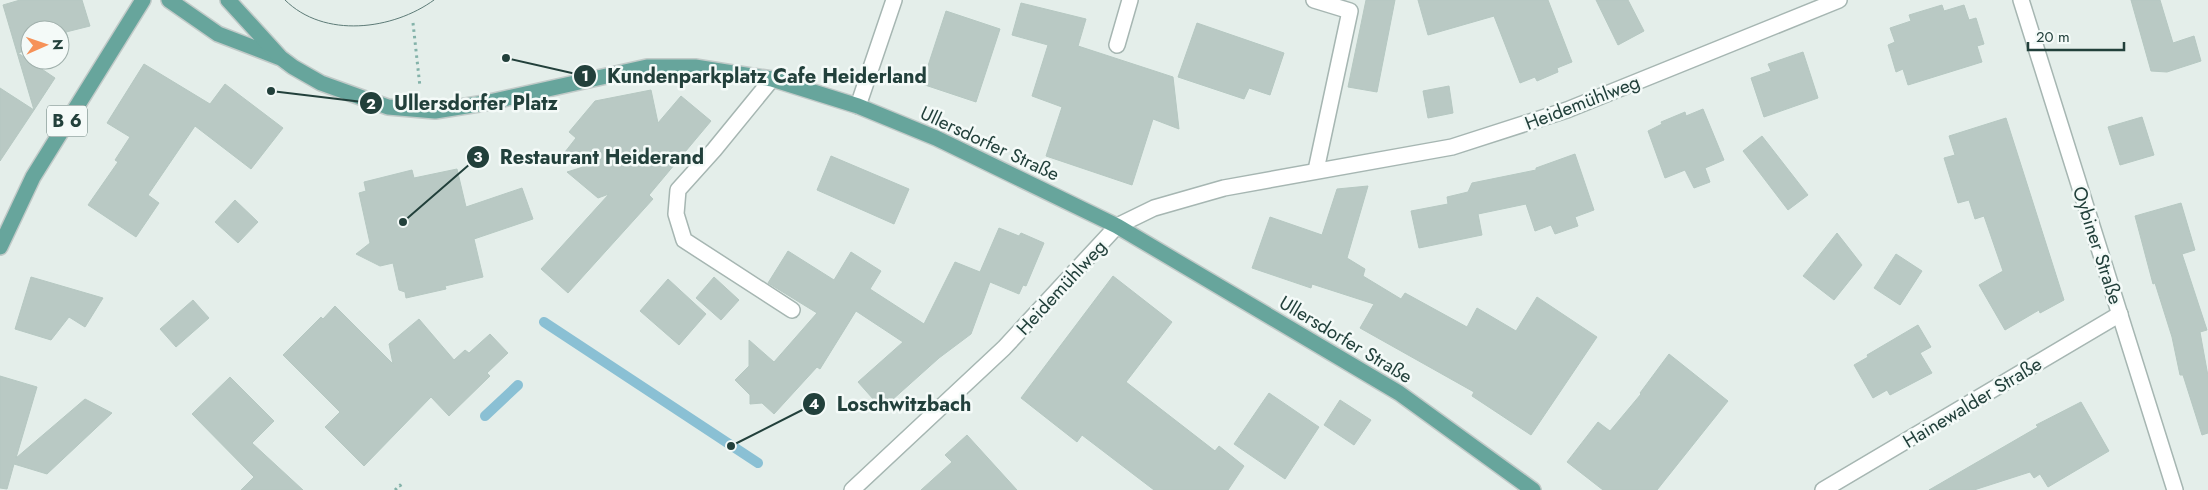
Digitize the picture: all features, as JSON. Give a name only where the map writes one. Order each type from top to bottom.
[{"type":"main road","name":"B 6","points":[[0,247],[33,177],[143,0]]},
{"type":"main road","points":[[169,0],[218,34],[281,58]]},
{"type":"main road","points":[[228,0],[281,58]]},
{"type":"main road","name":"Ullersdorfer Straße","points":[[281,58],[321,83],[388,106],[419,110],[435,111],[485,104],[647,67],[695,67],[772,79],[858,106],[936,138],[1117,226],[1399,393],[1533,490]]},
{"type":"street","points":[[858,106],[894,0]]},
{"type":"street","points":[[1117,46],[1130,0]]},
{"type":"street","points":[[1314,0],[1350,12],[1316,170]]},
{"type":"street","name":"Heidemühlweg","points":[[852,490],[1004,348],[1117,226],[1154,208],[1224,188],[1452,147],[1567,110],[1839,0]]},
{"type":"street","name":"Oybiner Straße","points":[[2020,0],[2175,490]]},
{"type":"street","points":[[772,79],[714,150],[678,190],[676,214],[684,240],[792,310]]},
{"type":"street","name":"Hainewalder Straße","points":[[1823,490],[2120,314]]},
{"type":"path","points":[[413,23],[420,90]]},
{"type":"path","points":[[395,490],[400,485],[404,490]]},
{"type":"building","points":[[20,0],[82,0],[90,26],[70,31],[70,20],[20,20],[20,52],[18,53],[20,54],[20,63],[3,5]]},
{"type":"building","points":[[1366,0],[1395,0],[1377,92],[1348,87]]},
{"type":"building","points":[[1418,0],[1548,0],[1572,62],[1557,68],[1558,72],[1537,81],[1535,77],[1520,83],[1494,16],[1428,35]]},
{"type":"building","points":[[1596,0],[1628,0],[1644,31],[1618,45]]},
{"type":"building","points":[[2131,0],[2160,0],[2173,43],[2194,36],[2201,61],[2167,72],[2151,71]]},
{"type":"building","points":[[1021,3],[1086,19],[1078,46],[1173,77],[1179,129],[1153,119],[1132,185],[1046,156],[1062,107],[1032,96],[1048,45],[1012,35]]},
{"type":"building","points":[[1942,5],[1944,11],[1964,5],[1969,20],[1976,18],[1984,44],[1977,46],[1982,62],[1908,85],[1903,69],[1896,72],[1888,45],[1895,42],[1890,28],[1911,21],[1909,15]]},
{"type":"building","points":[[946,11],[1000,29],[976,102],[922,84]]},
{"type":"building","points":[[1197,23],[1284,53],[1270,95],[1249,88],[1244,99],[1178,77]]},
{"type":"building","points":[[1803,52],[1818,98],[1764,117],[1751,78],[1771,71],[1768,64]]},
{"type":"building","points":[[144,64],[210,104],[225,84],[283,128],[251,169],[195,126],[148,195],[159,203],[136,237],[88,205],[118,162],[115,160],[130,137],[107,123]]},
{"type":"building","points":[[22,70],[43,70],[55,78],[34,110]]},
{"type":"building","points":[[1449,86],[1453,113],[1428,118],[1423,91]]},
{"type":"building","points":[[0,88],[34,110],[0,161]]},
{"type":"building","points":[[651,90],[658,123],[681,96],[711,121],[649,195],[653,199],[568,293],[541,269],[609,194],[598,198],[567,172],[583,167],[565,152],[576,138],[569,132],[595,101]]},
{"type":"building","points":[[1703,109],[1724,160],[1705,168],[1710,182],[1694,188],[1685,170],[1665,178],[1648,131],[1662,124],[1661,122],[1685,112],[1686,116]]},
{"type":"building","points":[[2142,117],[2154,155],[2120,165],[2108,127]]},
{"type":"building","points":[[2006,118],[2064,300],[2040,313],[2039,310],[2005,330],[1979,285],[2003,271],[1984,216],[1975,219],[1969,200],[1958,203],[1944,158],[1955,155],[1949,136]]},
{"type":"building","points":[[1762,136],[1808,195],[1788,210],[1743,151]]},
{"type":"building","points":[[1575,154],[1594,210],[1575,217],[1578,226],[1555,234],[1551,225],[1535,231],[1526,204],[1478,214],[1482,235],[1419,248],[1411,211],[1448,204],[1447,197],[1468,192],[1472,183],[1536,170],[1536,168]]},
{"type":"building","points":[[831,156],[909,189],[894,224],[817,190]]},
{"type":"building","points":[[457,169],[466,207],[522,188],[533,219],[474,239],[483,277],[445,286],[446,289],[406,298],[405,292],[399,290],[393,263],[380,266],[356,254],[370,243],[359,193],[366,191],[364,182],[412,170],[414,178]]},
{"type":"building","points":[[1368,186],[1347,258],[1365,269],[1363,276],[1401,299],[1405,293],[1467,327],[1477,308],[1516,331],[1537,297],[1597,337],[1531,435],[1472,396],[1474,392],[1360,328],[1374,304],[1312,284],[1311,288],[1252,268],[1270,217],[1322,235],[1337,189]]},
{"type":"building","points":[[235,200],[258,222],[238,243],[215,222]]},
{"type":"building","points":[[2181,203],[2195,250],[2182,254],[2207,330],[2200,332],[2208,376],[2208,433],[2202,435],[2183,375],[2180,375],[2172,337],[2155,283],[2153,284],[2135,216]]},
{"type":"building","points":[[999,228],[1019,236],[1021,233],[1044,243],[1026,286],[1023,285],[1019,294],[990,282],[971,334],[939,358],[882,409],[858,382],[903,342],[856,311],[820,369],[817,367],[774,414],[762,403],[750,404],[750,395],[735,380],[749,366],[749,340],[774,362],[817,313],[768,283],[788,251],[834,280],[851,252],[881,271],[870,289],[924,324],[955,262],[980,272]]},
{"type":"building","points":[[1837,233],[1862,265],[1834,300],[1803,276]]},
{"type":"building","points":[[1896,254],[1922,271],[1900,305],[1874,288]]},
{"type":"building","points":[[1113,276],[1172,322],[1126,382],[1215,451],[1219,446],[1244,466],[1228,490],[1154,490],[1082,435],[1077,442],[1021,398]]},
{"type":"building","points":[[31,277],[103,298],[85,327],[69,317],[51,340],[15,329]]},
{"type":"building","points":[[714,277],[739,300],[721,320],[696,298]]},
{"type":"building","points":[[668,279],[706,314],[679,345],[640,311]]},
{"type":"building","points":[[193,300],[209,318],[176,347],[160,329]]},
{"type":"building","points":[[335,306],[393,364],[389,344],[419,319],[454,360],[465,350],[469,353],[490,334],[508,353],[487,373],[490,376],[449,416],[431,397],[364,466],[325,427],[340,412],[283,355],[321,317],[323,319]]},
{"type":"building","points":[[1918,325],[1931,347],[1920,353],[1932,373],[1890,395],[1887,390],[1873,398],[1854,365],[1868,357],[1867,355]]},
{"type":"building","points":[[1669,354],[1728,401],[1657,490],[1603,490],[1567,462],[1598,422],[1610,431],[1641,394]]},
{"type":"building","points":[[0,376],[37,387],[16,458],[85,399],[112,413],[47,474],[14,464],[7,489],[0,488]]},
{"type":"building","points":[[230,377],[274,421],[252,443],[303,490],[241,490],[254,477],[192,414]]},
{"type":"building","points":[[1269,393],[1319,427],[1285,479],[1234,444]]},
{"type":"building","points":[[1340,400],[1371,420],[1354,445],[1324,425]]},
{"type":"building","points":[[2081,402],[2109,451],[2048,487],[2040,474],[2034,478],[2030,472],[1974,490],[1929,490],[2038,427],[2036,425]]},
{"type":"building","points":[[967,435],[1017,490],[921,490],[952,462],[945,455]]},
{"type":"waterway","points":[[544,322],[758,463]]},
{"type":"waterway","points":[[485,416],[518,385]]},
{"type":"tram line","points":[[285,0],[301,12],[319,21],[338,25],[359,26],[399,18],[434,0]]},
{"type":"place","name":"Kundenparkplatz Cafe Heiderland","points":[[506,58]]},
{"type":"place","name":"Ullersdorfer Platz","points":[[271,91]]},
{"type":"place","name":"Restaurant Heiderand","points":[[403,222]]},
{"type":"place","name":"Loschwitzbach","points":[[731,446]]}]
